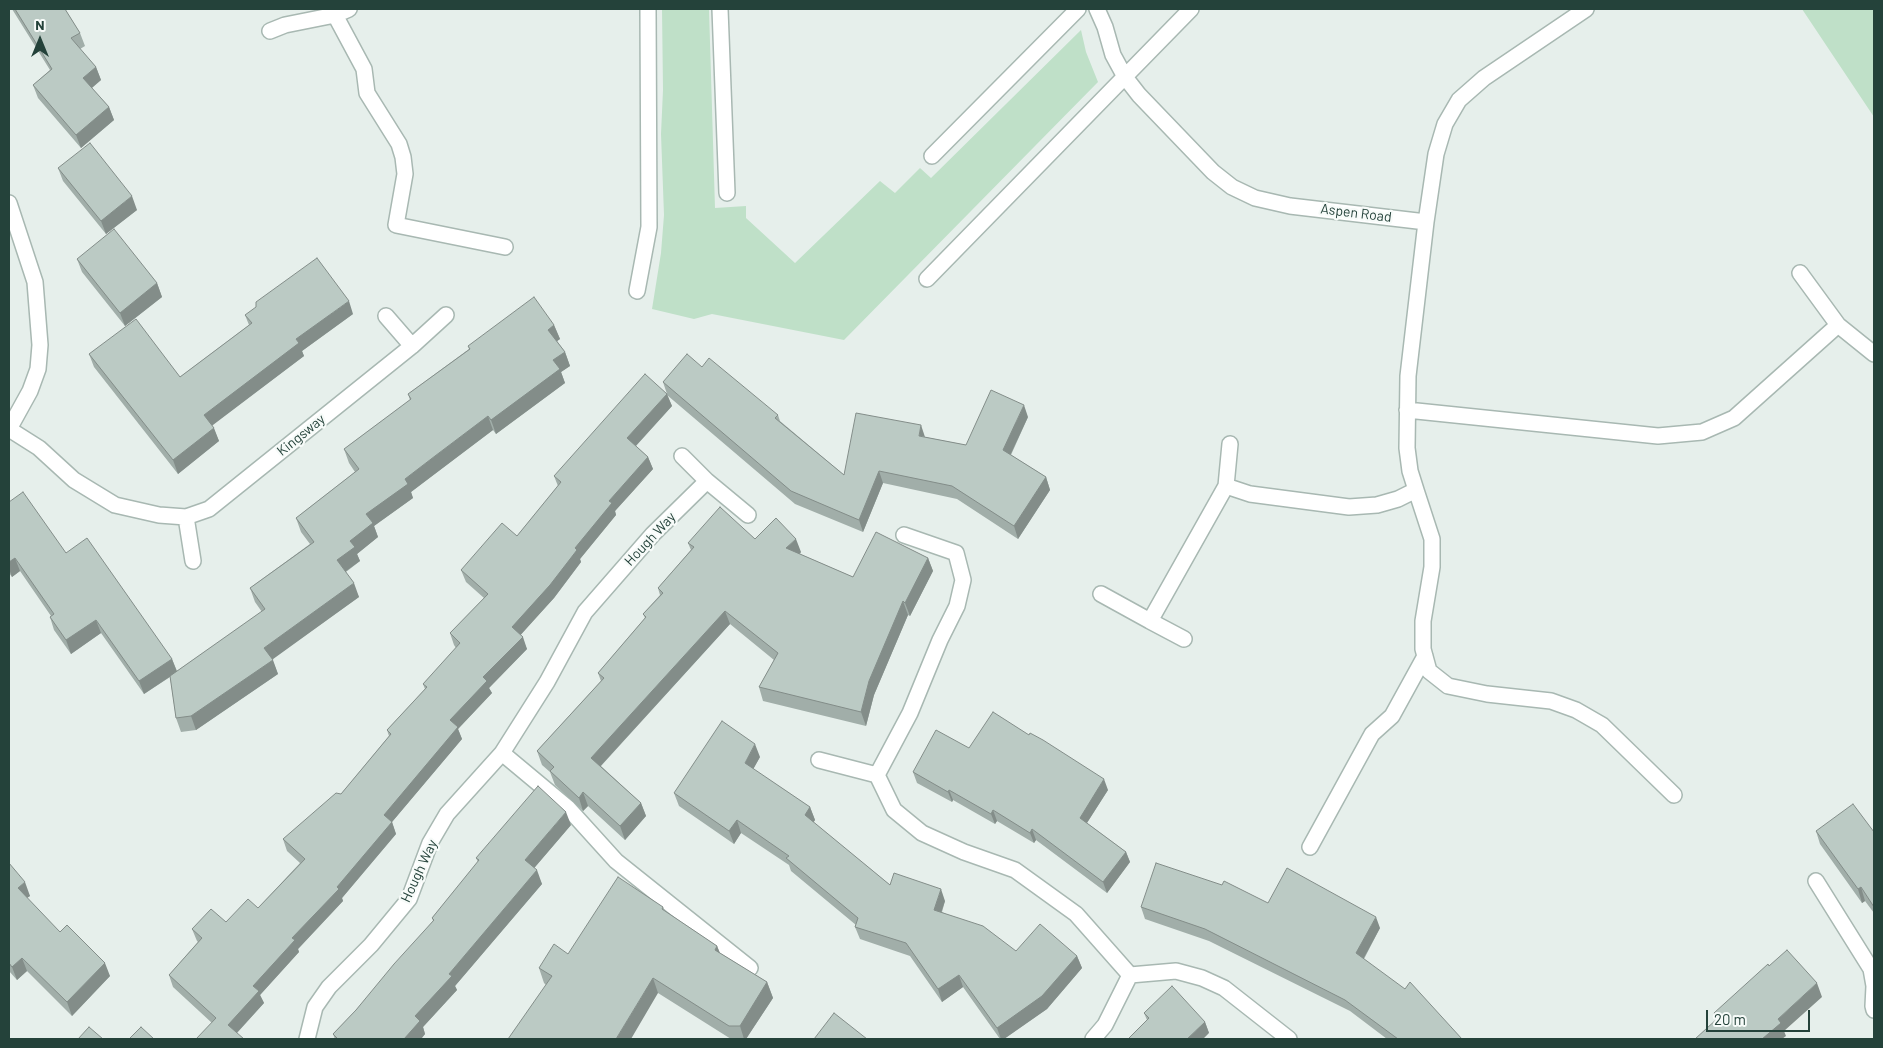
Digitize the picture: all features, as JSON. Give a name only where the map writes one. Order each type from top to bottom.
[{"type":"street","points":[[637,291],[649,218],[648,9]]},
{"type":"street","points":[[720,9],[726,193]]},
{"type":"street","points":[[932,156],[1078,9]]},
{"type":"street","name":"Aspen Road","points":[[1097,9],[1105,27],[1113,55],[1125,77],[1139,96],[1213,172],[1232,186],[1254,198],[1290,206],[1426,222]]},
{"type":"street","points":[[926,279],[1192,9]]},
{"type":"street","points":[[1586,9],[1484,78],[1459,100],[1445,124],[1436,154],[1408,376],[1407,448],[1410,471],[1432,539],[1432,567],[1423,621],[1423,650],[1429,671],[1448,686],[1487,694],[1551,701],[1576,710],[1602,725],[1674,795]]},
{"type":"street","points":[[270,31],[285,25],[342,12],[364,69],[367,93],[399,144],[404,157],[405,174],[396,225],[504,246]]},
{"type":"street","points":[[9,203],[35,282],[40,345],[38,369],[30,391],[9,429]]},
{"type":"street","points":[[1800,273],[1838,325],[1874,354]]},
{"type":"street","name":"Kingsway","points":[[9,429],[39,448],[74,480],[116,505],[159,515],[186,518],[209,509],[412,346],[446,315]]},
{"type":"street","points":[[386,316],[412,346]]},
{"type":"street","points":[[1408,410],[1658,436],[1702,432],[1734,418],[1838,325]]},
{"type":"street","points":[[1150,621],[1226,486],[1230,444]]},
{"type":"street","points":[[682,456],[707,481],[748,515]]},
{"type":"street","name":"Hough Way","points":[[307,1039],[315,1007],[330,987],[371,945],[409,899],[430,843],[447,814],[502,753],[547,682],[585,612],[652,534],[707,481]]},
{"type":"street","points":[[1226,486],[1250,494],[1349,507],[1377,505],[1398,499],[1416,490]]},
{"type":"street","points":[[186,518],[193,561]]},
{"type":"street","points":[[877,775],[910,714],[940,640],[957,606],[963,580],[956,553],[904,535]]},
{"type":"street","points":[[1101,594],[1184,639]]},
{"type":"street","points":[[1310,847],[1372,734],[1392,716],[1425,656]]},
{"type":"street","points":[[502,753],[568,808],[616,860],[750,968]]},
{"type":"street","points":[[819,760],[877,775],[894,810],[922,833],[964,852],[1015,870],[1076,914],[1130,975]]},
{"type":"street","points":[[1816,881],[1871,969],[1874,986],[1873,1008]]},
{"type":"street","points":[[1130,975],[1176,971],[1202,978],[1224,988],[1289,1039]]},
{"type":"street","points":[[1093,1039],[1105,1025],[1130,975]]},
{"type":"green space","points":[[662,9],[709,9],[715,208],[746,206],[746,218],[795,263],[880,181],[895,193],[920,168],[931,178],[1081,30],[1086,52],[1098,82],[844,340],[712,314],[694,319],[652,309],[661,253],[664,215],[661,134],[663,90]]},
{"type":"green space","points":[[1802,9],[1874,9],[1874,117]]},
{"type":"building","points":[[15,9],[65,9],[80,33],[71,38],[96,67],[83,78],[109,107],[76,135],[33,85],[52,69]]},
{"type":"building","points":[[90,143],[132,196],[101,221],[58,168]]},
{"type":"building","points":[[114,229],[157,283],[120,313],[77,259]]},
{"type":"building","points":[[317,258],[349,301],[296,339],[299,343],[204,415],[214,428],[173,460],[89,354],[136,319],[180,377],[252,323],[245,315],[256,307],[256,302]]},
{"type":"building","points":[[534,297],[554,325],[548,330],[565,352],[553,360],[560,369],[491,420],[488,416],[405,479],[408,484],[366,514],[373,523],[350,541],[355,547],[337,560],[354,583],[264,648],[273,660],[191,716],[176,718],[170,676],[265,609],[250,588],[314,542],[296,518],[359,469],[344,449],[411,399],[408,394],[470,349],[468,346]]},
{"type":"building","points":[[687,354],[702,367],[709,358],[778,415],[775,418],[844,475],[856,413],[921,425],[919,436],[966,445],[991,390],[1024,405],[1003,450],[1046,477],[1014,526],[952,486],[879,471],[859,520],[791,491],[663,382]]},
{"type":"building","points":[[645,374],[667,394],[627,438],[648,457],[609,501],[612,503],[575,548],[577,550],[550,585],[512,627],[523,637],[483,677],[487,681],[450,720],[458,727],[384,815],[392,822],[337,887],[339,889],[292,938],[295,940],[253,986],[259,991],[228,1025],[244,1039],[196,1039],[216,1018],[169,975],[202,938],[192,929],[211,909],[226,922],[248,899],[258,908],[305,859],[283,839],[336,793],[341,794],[391,734],[387,730],[427,687],[423,684],[460,643],[450,633],[488,594],[461,570],[502,523],[517,536],[561,482],[554,476]]},
{"type":"building","points":[[23,492],[66,553],[87,538],[172,659],[139,681],[96,620],[66,640],[50,617],[54,614],[15,558],[9,562],[9,502]]},
{"type":"building","points":[[720,507],[755,539],[776,518],[796,539],[786,548],[853,577],[876,532],[928,558],[905,603],[903,601],[869,681],[861,712],[759,687],[778,653],[725,611],[591,758],[641,803],[620,826],[583,792],[579,798],[550,771],[554,767],[537,751],[604,678],[598,673],[646,617],[643,614],[663,593],[658,588],[694,547],[688,543]]},
{"type":"building","points":[[993,712],[1029,735],[1030,733],[1043,740],[1104,779],[1080,818],[1126,852],[1103,882],[1032,829],[1030,833],[993,810],[991,814],[913,772],[936,730],[969,748]]},
{"type":"building","points":[[722,721],[755,744],[745,763],[810,807],[805,815],[890,885],[894,873],[941,889],[934,910],[983,926],[1016,951],[1040,924],[1077,956],[1042,996],[997,1028],[959,975],[938,989],[906,943],[855,927],[858,918],[786,858],[789,856],[737,820],[729,831],[674,793]]},
{"type":"building","points":[[538,786],[566,812],[525,860],[537,870],[449,974],[452,976],[415,1016],[420,1021],[404,1039],[338,1039],[333,1034],[434,920],[432,918],[479,860],[476,858]]},
{"type":"building","points":[[1853,804],[1874,832],[1874,907],[1861,887],[1858,889],[1816,831]]},
{"type":"building","points":[[9,863],[25,882],[18,888],[60,932],[67,925],[105,963],[67,1002],[22,958],[12,967],[9,963]]},
{"type":"building","points":[[1156,863],[1222,885],[1224,881],[1268,903],[1287,868],[1376,917],[1356,953],[1405,989],[1410,982],[1462,1039],[1398,1039],[1345,1000],[1205,929],[1141,907]]},
{"type":"building","points":[[618,877],[717,946],[715,950],[767,982],[740,1026],[729,1026],[653,978],[616,1039],[508,1039],[552,976],[539,968],[554,944],[568,954]]},
{"type":"building","points":[[1787,950],[1817,983],[1778,1019],[1781,1023],[1762,1039],[1695,1039],[1718,1018],[1714,1013],[1768,964],[1769,966]]},
{"type":"building","points":[[1172,986],[1205,1022],[1187,1039],[1128,1039],[1149,1018],[1144,1013]]},
{"type":"building","points":[[834,1013],[867,1039],[814,1039]]},
{"type":"building","points":[[89,1027],[103,1039],[78,1039]]},
{"type":"building","points":[[141,1027],[154,1039],[129,1039]]}]
